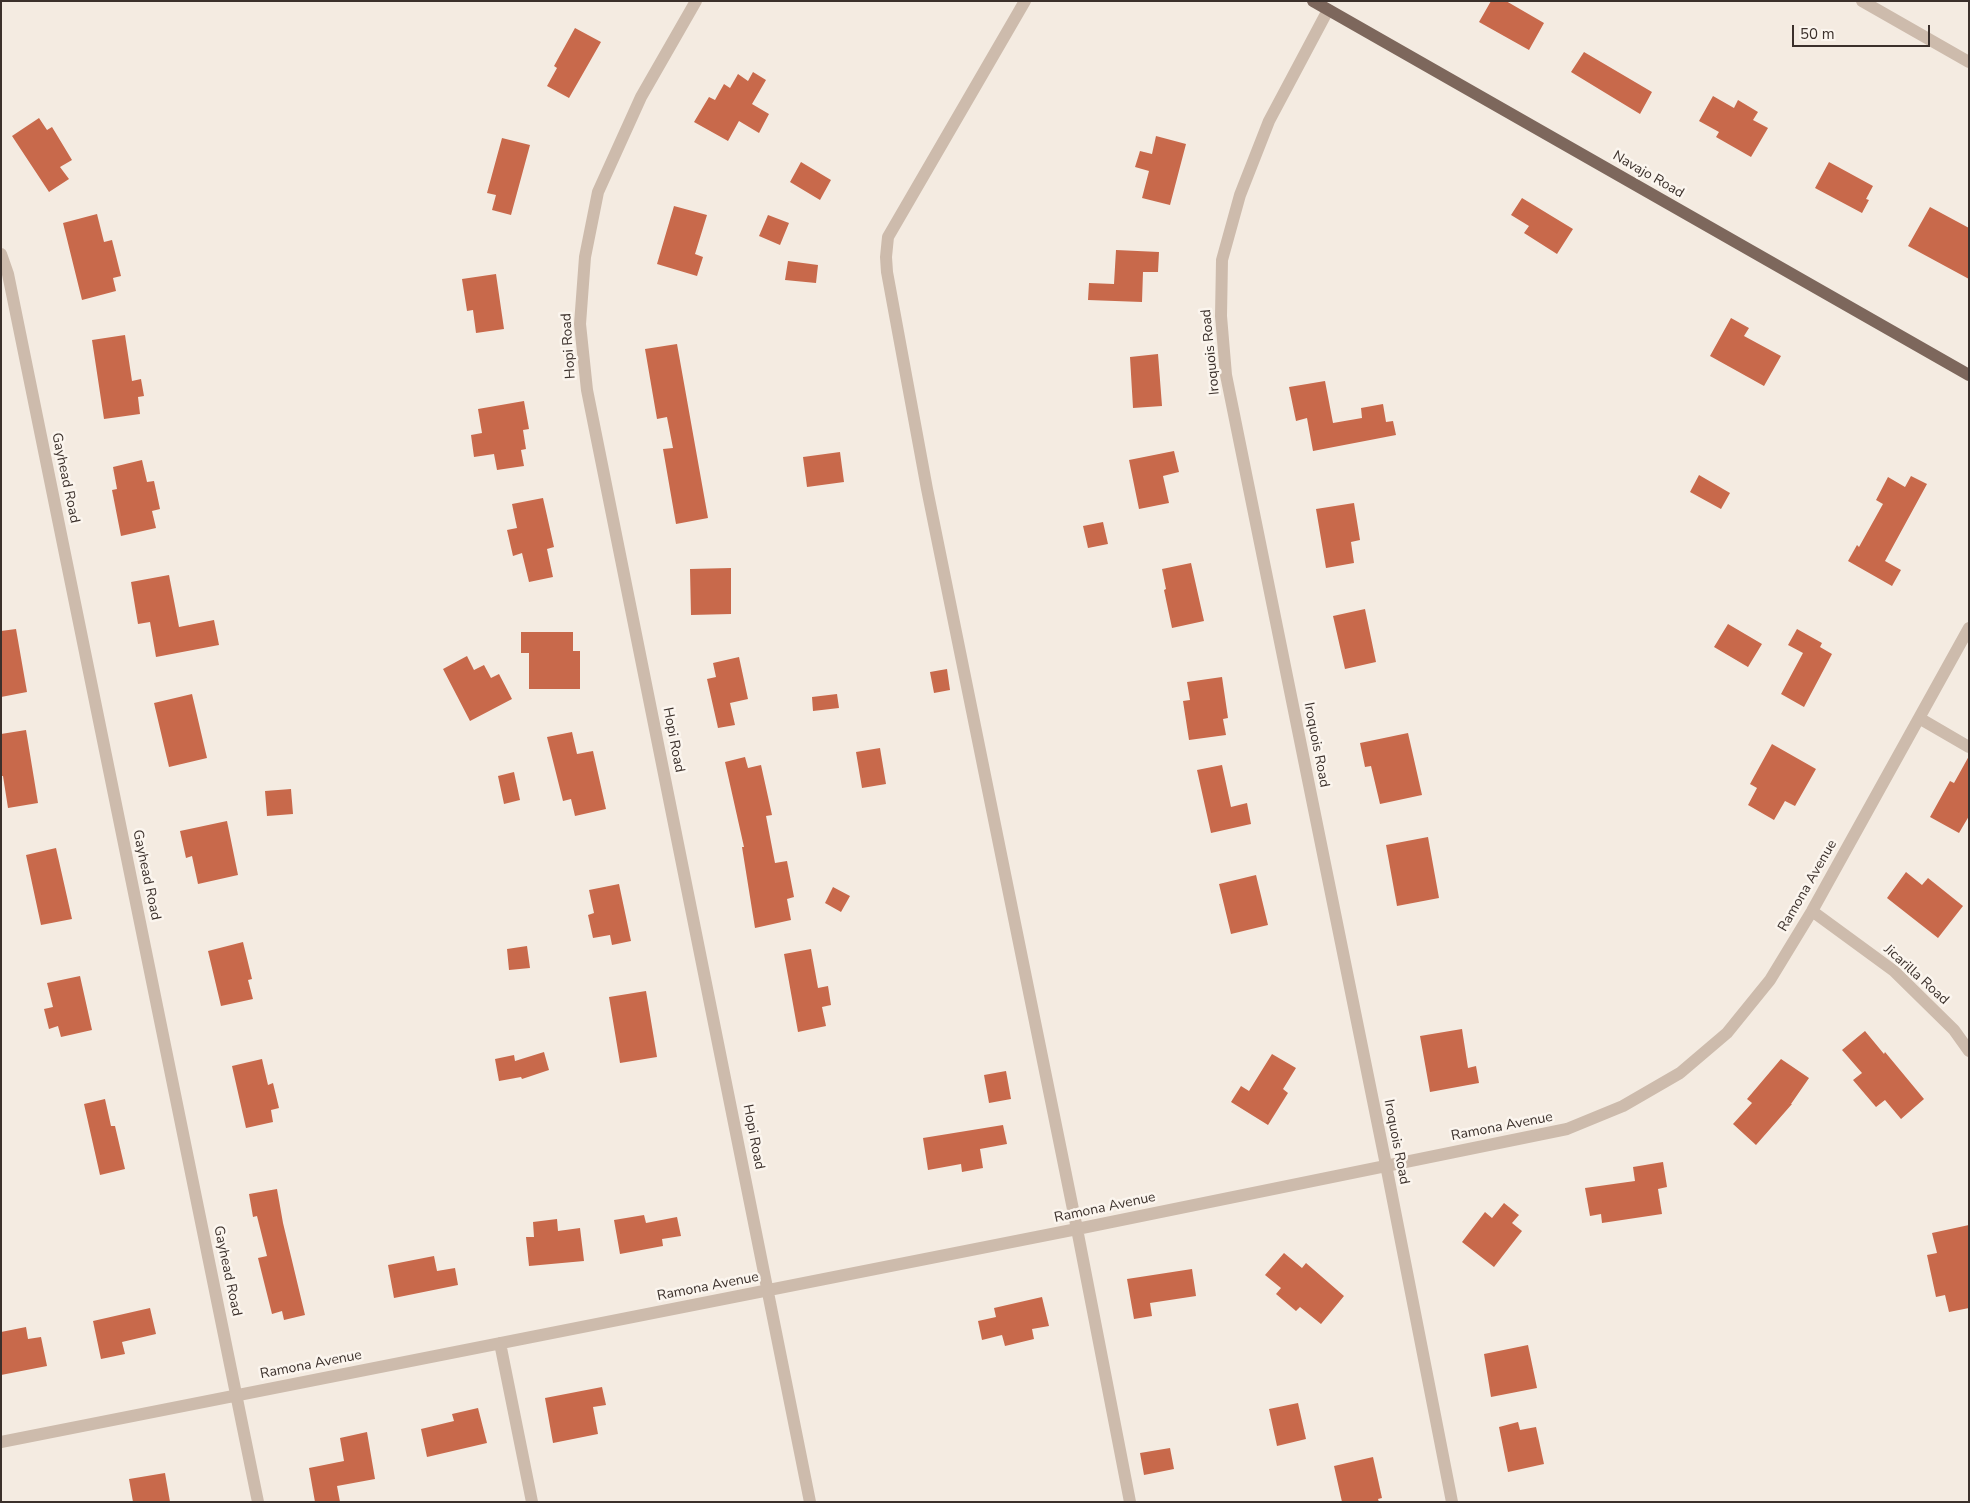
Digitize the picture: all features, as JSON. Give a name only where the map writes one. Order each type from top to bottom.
[{"type":"main road","name":"Navajo Road","points":[[1313,1],[1969,375]]},
{"type":"street","name":"Hopi Road","points":[[696,1],[641,97],[598,192],[585,257],[580,324],[587,390],[810,1502]]},
{"type":"street","points":[[1025,1],[888,237],[887,272],[927,488],[1077,1229],[1130,1502]]},
{"type":"street","points":[[1862,1],[1969,62]]},
{"type":"street","name":"Iroquois Road","points":[[1328,10],[1269,121],[1240,194],[1222,260],[1221,316],[1226,375],[1386,1165],[1452,1502]]},
{"type":"street","name":"Gayhead Road","points":[[1,254],[8,274],[258,1502]]},
{"type":"street","name":"Ramona Avenue","points":[[1,1442],[1077,1229],[1567,1129],[1623,1106],[1680,1073],[1727,1033],[1770,980],[1812,911],[1969,628]]},
{"type":"street","points":[[1919,718],[1969,747]]},
{"type":"street","name":"Jicarilla Road","points":[[1812,911],[1894,971],[1954,1030],[1969,1051]]},
{"type":"street","points":[[500,1343],[532,1502]]},
{"type":"building","points":[[1491,1],[1506,1],[1544,23],[1529,50],[1479,22]]},
{"type":"building","points":[[575,28],[601,42],[569,98],[547,86],[557,68],[554,66]]},
{"type":"building","points":[[1584,52],[1652,92],[1640,114],[1571,72]]},
{"type":"building","points":[[753,72],[766,80],[752,104],[769,114],[759,133],[739,121],[728,141],[694,122],[709,97],[715,100],[724,84],[730,88],[738,74],[748,81]]},
{"type":"building","points":[[1713,96],[1734,108],[1738,100],[1758,112],[1753,120],[1768,128],[1751,157],[1716,137],[1719,132],[1699,121]]},
{"type":"building","points":[[39,118],[47,130],[52,127],[72,160],[60,167],[69,179],[49,192],[12,136]]},
{"type":"building","points":[[1156,136],[1186,144],[1170,205],[1142,198],[1149,171],[1135,167],[1140,151],[1152,154]]},
{"type":"building","points":[[502,138],[530,145],[511,215],[492,210],[496,195],[487,193]]},
{"type":"building","points":[[801,162],[831,180],[820,200],[790,182]]},
{"type":"building","points":[[1829,162],[1873,186],[1866,199],[1869,200],[1862,213],[1815,188]]},
{"type":"building","points":[[1522,198],[1573,229],[1557,254],[1524,233],[1529,226],[1511,215]]},
{"type":"building","points":[[674,206],[707,215],[695,254],[703,257],[697,276],[657,264]]},
{"type":"building","points":[[1930,207],[1969,228],[1969,279],[1908,246]]},
{"type":"building","points":[[97,214],[104,242],[112,240],[121,276],[113,278],[116,291],[82,300],[63,223]]},
{"type":"building","points":[[768,215],[789,223],[780,245],[759,236]]},
{"type":"building","points":[[1116,250],[1159,252],[1158,272],[1143,272],[1142,302],[1088,300],[1089,283],[1114,284]]},
{"type":"building","points":[[788,261],[818,265],[816,283],[785,280]]},
{"type":"building","points":[[496,274],[504,329],[476,333],[473,310],[467,311],[462,279]]},
{"type":"building","points":[[1731,318],[1749,328],[1744,336],[1781,356],[1764,386],[1710,356]]},
{"type":"building","points":[[125,335],[132,381],[141,379],[144,396],[138,397],[140,414],[104,419],[92,340]]},
{"type":"building","points":[[677,344],[708,518],[676,524],[663,449],[673,448],[667,417],[657,419],[645,349]]},
{"type":"building","points":[[1158,354],[1162,406],[1133,408],[1130,357]]},
{"type":"building","points":[[1325,381],[1333,423],[1362,418],[1361,408],[1383,404],[1386,422],[1393,421],[1396,435],[1313,451],[1307,418],[1296,421],[1289,387]]},
{"type":"building","points":[[524,401],[529,429],[523,430],[526,449],[521,450],[524,466],[497,470],[494,454],[474,457],[471,435],[482,433],[478,409]]},
{"type":"building","points":[[1174,451],[1179,472],[1163,476],[1169,503],[1139,509],[1129,460]]},
{"type":"building","points":[[840,452],[844,482],[807,487],[803,457]]},
{"type":"building","points":[[142,460],[147,482],[154,481],[160,509],[152,511],[156,528],[121,536],[112,490],[117,489],[113,467]]},
{"type":"building","points":[[1699,475],[1730,493],[1721,509],[1690,492]]},
{"type":"building","points":[[1911,476],[1927,484],[1885,561],[1901,570],[1892,586],[1848,561],[1857,545],[1859,547],[1883,504],[1876,500],[1888,477],[1905,487]]},
{"type":"building","points":[[543,498],[554,547],[547,549],[553,577],[529,582],[522,553],[513,556],[507,530],[517,528],[512,504]]},
{"type":"building","points":[[1354,503],[1360,540],[1351,542],[1354,563],[1326,568],[1316,509]]},
{"type":"building","points":[[1103,522],[1108,544],[1088,548],[1083,526]]},
{"type":"building","points":[[1191,563],[1204,621],[1172,628],[1164,590],[1166,589],[1162,569]]},
{"type":"building","points":[[731,568],[731,614],[691,615],[690,569]]},
{"type":"building","points":[[169,575],[179,627],[214,620],[219,645],[156,657],[150,622],[138,624],[131,582]]},
{"type":"building","points":[[1365,609],[1376,662],[1345,669],[1333,616]]},
{"type":"building","points":[[1728,624],[1762,644],[1748,667],[1714,647]]},
{"type":"building","points":[[16,629],[27,692],[1,697],[1,631]]},
{"type":"building","points":[[1797,629],[1822,643],[1820,647],[1832,654],[1804,707],[1781,694],[1803,653],[1788,645]]},
{"type":"building","points":[[521,632],[573,632],[573,651],[580,651],[580,689],[529,689],[529,653],[521,653]]},
{"type":"building","points":[[467,656],[474,670],[484,665],[491,678],[499,674],[512,699],[470,721],[443,669]]},
{"type":"building","points":[[739,657],[748,699],[730,703],[735,725],[718,728],[707,679],[716,677],[713,663]]},
{"type":"building","points":[[947,669],[950,690],[934,693],[930,672]]},
{"type":"building","points":[[1222,677],[1228,718],[1223,719],[1226,735],[1189,740],[1183,701],[1190,700],[1187,682]]},
{"type":"building","points":[[192,694],[207,758],[169,767],[154,703]]},
{"type":"building","points":[[837,694],[839,708],[813,711],[812,697]]},
{"type":"building","points":[[26,730],[38,803],[8,808],[3,776],[1,776],[1,734]]},
{"type":"building","points":[[572,732],[577,754],[593,751],[606,809],[575,816],[571,799],[563,801],[547,737]]},
{"type":"building","points":[[1408,733],[1422,795],[1380,804],[1371,766],[1365,767],[1360,743]]},
{"type":"building","points":[[1772,744],[1816,769],[1795,806],[1785,801],[1774,820],[1748,805],[1757,788],[1750,784]]},
{"type":"building","points":[[880,748],[886,784],[862,788],[856,752]]},
{"type":"building","points":[[1969,756],[1969,816],[1959,833],[1930,817],[1950,781],[1954,783]]},
{"type":"building","points":[[745,757],[748,768],[761,765],[772,815],[766,816],[775,863],[787,861],[794,897],[787,899],[791,920],[755,928],[742,847],[744,847],[725,762]]},
{"type":"building","points":[[1222,765],[1231,807],[1247,803],[1251,824],[1211,833],[1197,770]]},
{"type":"building","points":[[514,772],[520,800],[504,804],[498,776]]},
{"type":"building","points":[[291,789],[293,814],[267,816],[265,791]]},
{"type":"building","points":[[227,821],[238,875],[198,884],[192,856],[186,858],[180,831]]},
{"type":"building","points":[[1428,837],[1439,898],[1397,906],[1386,845]]},
{"type":"building","points":[[56,848],[72,919],[41,925],[26,855]]},
{"type":"building","points":[[1906,872],[1922,885],[1928,878],[1963,906],[1938,938],[1887,898]]},
{"type":"building","points":[[1256,875],[1268,925],[1231,934],[1219,884]]},
{"type":"building","points":[[619,884],[631,941],[612,945],[610,935],[593,938],[588,915],[594,913],[589,890]]},
{"type":"building","points":[[833,887],[850,896],[841,912],[825,903]]},
{"type":"building","points":[[243,942],[252,979],[248,980],[253,999],[221,1006],[208,951]]},
{"type":"building","points":[[527,946],[530,968],[509,970],[507,949]]},
{"type":"building","points":[[811,949],[818,988],[828,986],[831,1005],[822,1007],[826,1026],[798,1032],[784,954]]},
{"type":"building","points":[[80,976],[92,1030],[61,1037],[58,1026],[49,1029],[44,1009],[53,1007],[47,983]]},
{"type":"building","points":[[646,991],[657,1057],[620,1063],[609,997]]},
{"type":"building","points":[[1462,1029],[1468,1068],[1476,1066],[1479,1083],[1430,1092],[1420,1036]]},
{"type":"building","points":[[1865,1031],[1924,1099],[1901,1119],[1885,1100],[1876,1107],[1853,1080],[1862,1073],[1842,1050]]},
{"type":"building","points":[[544,1052],[549,1070],[522,1079],[521,1077],[499,1081],[495,1059],[514,1055],[515,1061]]},
{"type":"building","points":[[1272,1054],[1296,1068],[1283,1089],[1288,1093],[1268,1125],[1231,1102],[1241,1086],[1249,1091]]},
{"type":"building","points":[[262,1059],[268,1085],[273,1083],[279,1108],[271,1110],[273,1122],[246,1128],[232,1066]]},
{"type":"building","points":[[1781,1059],[1809,1078],[1792,1104],[1756,1145],[1733,1124],[1752,1103],[1747,1099]]},
{"type":"building","points":[[1006,1071],[1011,1099],[989,1103],[984,1075]]},
{"type":"building","points":[[105,1099],[111,1126],[115,1126],[125,1169],[100,1175],[84,1104]]},
{"type":"building","points":[[1003,1125],[1007,1144],[980,1149],[983,1168],[962,1172],[961,1164],[928,1170],[923,1138]]},
{"type":"building","points":[[1663,1162],[1667,1187],[1658,1189],[1662,1214],[1602,1223],[1601,1214],[1590,1216],[1585,1188],[1635,1181],[1633,1167]]},
{"type":"building","points":[[277,1189],[283,1223],[305,1315],[284,1320],[282,1311],[272,1314],[258,1258],[267,1256],[257,1216],[253,1217],[249,1194]]},
{"type":"building","points":[[1504,1203],[1519,1215],[1512,1223],[1522,1231],[1494,1267],[1462,1242],[1485,1212],[1492,1218]]},
{"type":"building","points":[[644,1215],[646,1223],[677,1217],[681,1236],[662,1239],[663,1246],[620,1254],[614,1220]]},
{"type":"building","points":[[557,1219],[558,1231],[580,1228],[584,1261],[529,1266],[526,1237],[534,1237],[533,1222]]},
{"type":"building","points":[[1969,1225],[1969,1308],[1949,1312],[1945,1295],[1936,1297],[1927,1255],[1937,1253],[1932,1233]]},
{"type":"building","points":[[1284,1253],[1302,1268],[1306,1263],[1344,1296],[1321,1324],[1300,1307],[1296,1311],[1276,1294],[1281,1288],[1265,1275]]},
{"type":"building","points":[[434,1256],[437,1271],[455,1268],[458,1285],[394,1298],[388,1265]]},
{"type":"building","points":[[1192,1269],[1196,1296],[1150,1303],[1152,1316],[1134,1319],[1127,1279]]},
{"type":"building","points":[[1042,1297],[1049,1326],[1032,1329],[1034,1339],[1005,1346],[1002,1335],[982,1340],[978,1321],[996,1317],[994,1308]]},
{"type":"building","points":[[150,1308],[156,1334],[122,1342],[125,1354],[101,1359],[93,1321]]},
{"type":"building","points":[[26,1327],[28,1339],[41,1337],[47,1366],[1,1375],[1,1332]]},
{"type":"building","points":[[1528,1345],[1537,1388],[1491,1397],[1484,1354]]},
{"type":"building","points":[[602,1387],[606,1405],[593,1407],[598,1434],[553,1443],[545,1398]]},
{"type":"building","points":[[1298,1403],[1306,1439],[1277,1446],[1269,1409]]},
{"type":"building","points":[[478,1408],[487,1443],[427,1457],[421,1429],[454,1421],[452,1414]]},
{"type":"building","points":[[1518,1422],[1520,1430],[1536,1427],[1544,1464],[1508,1472],[1499,1427]]},
{"type":"building","points":[[367,1432],[375,1479],[337,1486],[340,1502],[315,1502],[309,1468],[344,1461],[340,1438]]},
{"type":"building","points":[[1170,1448],[1174,1469],[1144,1475],[1140,1453]]},
{"type":"building","points":[[1373,1457],[1382,1498],[1378,1499],[1379,1502],[1342,1502],[1334,1466]]},
{"type":"building","points":[[165,1473],[170,1502],[133,1502],[129,1479]]}]
